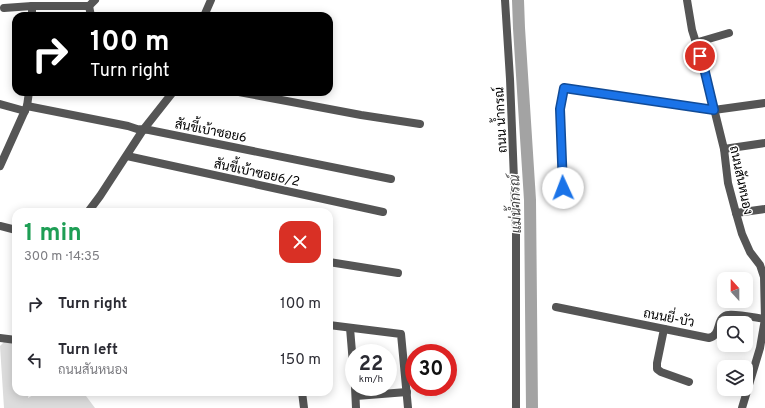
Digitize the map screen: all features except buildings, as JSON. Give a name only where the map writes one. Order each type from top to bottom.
[{"type":"street","points":[[206,12],[211,0]]},
{"type":"street","name":"ถนน น้ำกรณ์","points":[[505,0],[510,79],[516,230],[516,408]]},
{"type":"street","name":"ถนนสันหนอง","points":[[687,0],[695,43],[704,68],[724,149],[728,183],[736,213],[742,234],[750,252],[760,265],[764,277],[765,319],[760,348],[742,408]]},
{"type":"street","points":[[2,6],[92,3]]},
{"type":"street","points":[[32,6],[32,12]]},
{"type":"street","points":[[695,43],[729,33]]},
{"type":"street","points":[[563,188],[560,109],[564,88],[714,110],[765,102]]},
{"type":"street","points":[[0,166],[26,108],[28,96]]},
{"type":"street","points":[[91,208],[143,130],[169,96]]},
{"type":"street","points":[[260,96],[361,115],[420,124]]},
{"type":"street","name":"สันขี้เบ้าซอย6","points":[[0,104],[128,126],[391,179]]},
{"type":"street","points":[[724,149],[765,143]]},
{"type":"street","name":"สันขี้เบ้าซอย6/2","points":[[127,156],[383,212]]},
{"type":"street","points":[[736,213],[765,210]]},
{"type":"street","points":[[0,226],[12,229]]},
{"type":"street","points":[[333,263],[398,273]]},
{"type":"street","name":"ถนนยี่-บัว","points":[[556,307],[711,338],[716,333],[722,319],[728,315],[765,319]]},
{"type":"street","points":[[333,326],[401,334],[405,373]]},
{"type":"street","points":[[350,328],[351,344]]},
{"type":"street","points":[[664,329],[656,363],[657,369],[661,372],[690,382]]},
{"type":"street","points":[[0,338],[12,340]]},
{"type":"street","points":[[302,396],[304,408]]},
{"type":"street","points":[[356,396],[356,408]]},
{"type":"street","points":[[407,396],[408,408]]},
{"type":"shaded area","points":[[4,342],[12,343],[12,396],[28,396],[28,398],[31,396],[86,396],[95,408],[4,408],[0,346]]},
{"type":"waterway","name":"แม่น้ำกรณ์","points":[[518,0],[530,200],[532,408]]},
{"type":"route","points":[[563,188],[560,109],[564,88],[714,110],[700,56]]}]
